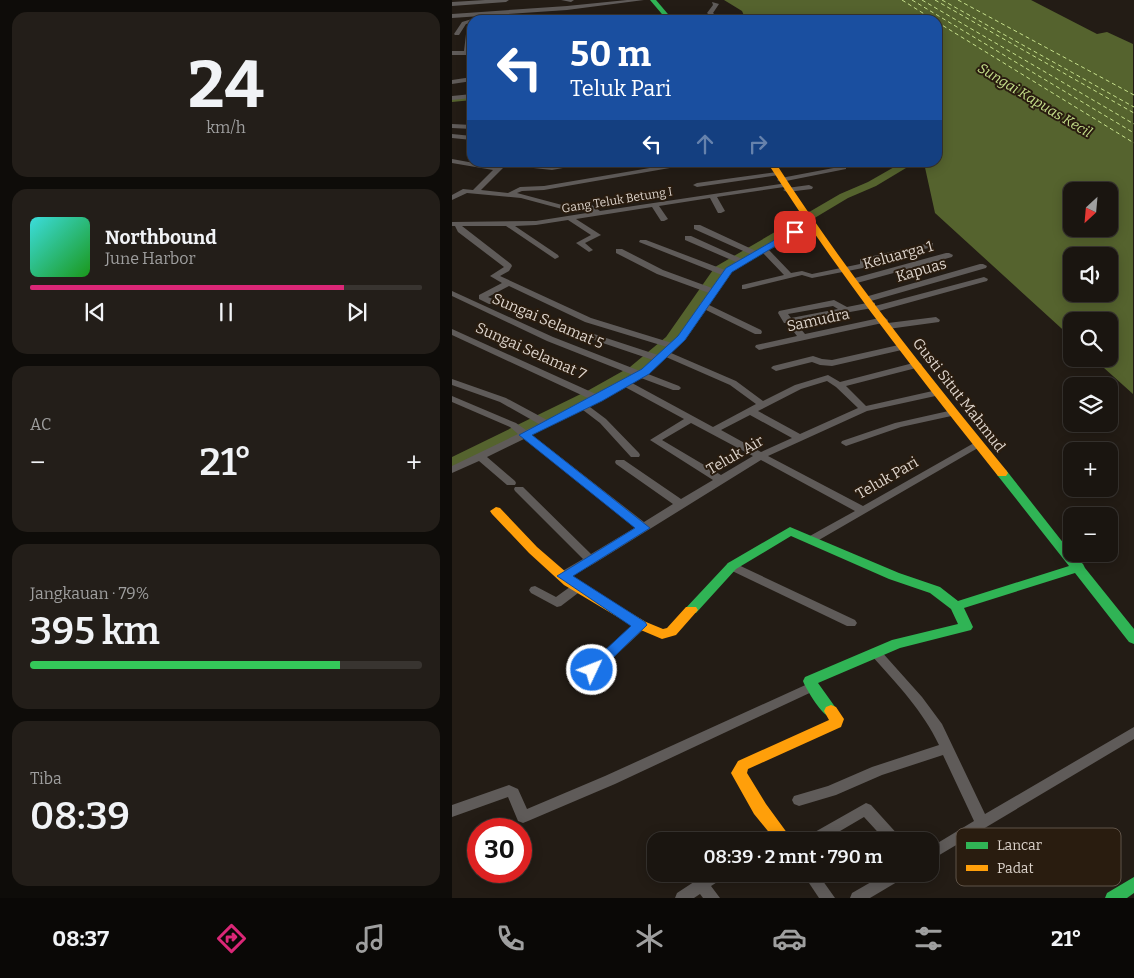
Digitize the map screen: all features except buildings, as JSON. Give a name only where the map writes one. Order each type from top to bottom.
[{"type":"main road","points":[[653,0],[666,15]]},
{"type":"main road","name":"Gusti Situt Mahmud","points":[[773,167],[810,224],[872,304],[937,393],[1079,567],[1134,638]]},
{"type":"main road","points":[[496,511],[533,550],[563,576],[640,625],[662,634],[671,632],[732,566],[790,532],[893,576],[919,583],[942,594],[956,606],[966,627],[911,640],[814,677],[810,680],[812,687],[837,719],[836,723],[743,765],[740,773],[760,809],[778,832]]},
{"type":"main road","points":[[956,606],[1079,567]]},
{"type":"main road","points":[[1113,898],[1134,884]]},
{"type":"street","points":[[452,4],[506,0]]},
{"type":"street","points":[[564,0],[571,0]]},
{"type":"street","points":[[500,15],[641,0]]},
{"type":"street","points":[[712,15],[710,13],[714,9],[716,4],[714,3]]},
{"type":"street","points":[[543,9],[545,15]]},
{"type":"street","points":[[452,16],[467,18]]},
{"type":"street","points":[[455,34],[467,21]]},
{"type":"street","points":[[452,53],[467,53]]},
{"type":"street","points":[[452,82],[467,80]]},
{"type":"street","points":[[452,98],[467,96]]},
{"type":"street","points":[[452,126],[467,127]]},
{"type":"street","points":[[452,136],[467,138]]},
{"type":"street","points":[[452,161],[467,164]]},
{"type":"street","points":[[486,167],[498,169]]},
{"type":"street","points":[[542,167],[559,167]]},
{"type":"street","points":[[509,195],[520,189],[544,188],[671,167]]},
{"type":"street","points":[[697,185],[782,182],[844,168]]},
{"type":"street","points":[[476,191],[498,169]]},
{"type":"street","points":[[782,182],[809,188]]},
{"type":"street","name":"Gang Teluk Betung I","points":[[455,224],[509,224],[571,219],[713,197],[782,182]]},
{"type":"street","points":[[452,188],[509,195],[562,207],[588,204],[599,214]]},
{"type":"street","points":[[452,198],[466,191]]},
{"type":"street","points":[[713,197],[721,211]]},
{"type":"street","points":[[656,206],[664,219]]},
{"type":"street","points":[[630,209],[636,217]]},
{"type":"street","points":[[571,219],[597,235],[580,243],[589,250]]},
{"type":"street","points":[[455,224],[460,230],[508,266],[494,275],[588,320],[659,342],[662,353]]},
{"type":"street","points":[[509,224],[555,256]]},
{"type":"street","points":[[452,470],[480,456],[519,430],[541,420],[583,406],[593,395],[625,383],[634,372],[662,353],[703,306],[708,289],[720,272],[738,259],[755,251],[790,229],[810,224]]},
{"type":"street","points":[[697,227],[755,251],[789,276]]},
{"type":"street","points":[[688,238],[738,259]]},
{"type":"street","points":[[643,242],[720,272]]},
{"type":"street","points":[[745,287],[804,273],[812,276],[846,270],[865,264],[863,261],[886,254],[930,245]]},
{"type":"street","points":[[619,251],[660,272],[708,289]]},
{"type":"street","name":"Keluarga 1","points":[[854,281],[949,255]]},
{"type":"street","name":"Kapuas","points":[[872,304],[983,266]]},
{"type":"street","points":[[803,337],[787,321],[846,310],[984,278]]},
{"type":"street","points":[[481,307],[492,302],[482,297],[508,283]]},
{"type":"street","name":"Sungai Selamat 5","points":[[452,293],[550,339],[676,388]]},
{"type":"street","points":[[703,306],[758,332]]},
{"type":"street","name":"Samudra","points":[[758,346],[886,323],[936,320]]},
{"type":"street","name":"Sungai Selamat 7","points":[[452,332],[593,395]]},
{"type":"street","points":[[591,336],[662,353],[733,384],[763,405]]},
{"type":"street","points":[[776,368],[813,359],[820,362],[832,362],[903,347]]},
{"type":"street","points":[[839,385],[917,365]]},
{"type":"street","points":[[714,430],[752,412],[782,392],[826,378],[830,378],[839,385],[864,409]]},
{"type":"street","points":[[452,382],[502,400],[541,420]]},
{"type":"street","points":[[625,383],[863,511]]},
{"type":"street","name":"Teluk Air","points":[[563,576],[760,456],[864,409],[937,393]]},
{"type":"street","points":[[452,399],[519,430],[644,528]]},
{"type":"street","points":[[583,406],[603,422],[635,455]]},
{"type":"street","points":[[752,412],[799,438]]},
{"type":"street","points":[[846,443],[898,425],[953,413]]},
{"type":"street","points":[[692,418],[655,440],[721,480]]},
{"type":"street","name":"Teluk Pari","points":[[812,540],[978,444]]},
{"type":"street","points":[[480,456],[515,486],[591,560]]},
{"type":"street","points":[[620,462],[682,504]]},
{"type":"street","points":[[732,566],[850,623]]},
{"type":"street","points":[[535,590],[557,603],[578,587]]},
{"type":"street","points":[[592,670],[640,625]]},
{"type":"street","points":[[876,653],[918,700],[947,748],[982,823]]},
{"type":"street","points":[[452,811],[509,791],[513,794],[523,817],[610,780],[812,687]]},
{"type":"street","points":[[974,828],[1134,732]]},
{"type":"street","points":[[799,800],[831,791],[877,771],[947,748]]},
{"type":"street","points":[[827,832],[866,809],[887,832]]},
{"type":"street","points":[[939,849],[956,839]]},
{"type":"street","points":[[682,898],[705,882]]},
{"type":"street","points":[[816,882],[828,898]]},
{"type":"street","points":[[857,898],[884,882]]},
{"type":"street","points":[[701,885],[713,898]]},
{"type":"water","name":"Sungai Kapuas Kecil","points":[[724,0],[1031,0],[1097,34],[1107,32],[1133,44],[1133,394],[1118,381],[1118,377],[1114,377],[1103,367],[1118,367],[1118,312],[1063,312],[1063,330],[935,213],[925,167],[942,167],[942,15],[744,15],[742,11]]},
{"type":"waterway","points":[[452,100],[467,98]]},
{"type":"waterway","points":[[452,463],[594,393],[635,370],[671,340],[719,270],[844,196],[872,184],[902,167]]},
{"type":"ferry route","points":[[902,0],[926,15]]},
{"type":"ferry route","points":[[912,0],[937,15]]},
{"type":"ferry route","points":[[922,0],[1134,124]]},
{"type":"ferry route","points":[[935,0],[1134,113]]},
{"type":"ferry route","points":[[942,0],[1134,107]]},
{"type":"ferry route","points":[[958,0],[1134,95]]},
{"type":"ferry route","points":[[942,18],[1134,133]]},
{"type":"ferry route","points":[[942,25],[1134,143]]},
{"type":"traffic: fast","points":[[653,0],[666,15]]},
{"type":"traffic: fast","points":[[1002,473],[1134,639]]},
{"type":"traffic: fast","points":[[691,610],[732,566],[790,531],[894,576],[935,590],[956,606]]},
{"type":"traffic: fast","points":[[831,711],[812,687],[810,681],[897,644],[966,627],[956,606],[1079,567]]},
{"type":"traffic: fast","points":[[1113,898],[1134,884]]},
{"type":"traffic: slow","points":[[774,167],[824,243],[911,360],[1002,473]]},
{"type":"traffic: slow","points":[[496,511],[533,550],[569,582],[641,625],[662,634],[671,632],[691,610]]},
{"type":"traffic: slow","points":[[778,832],[760,809],[739,773],[743,765],[836,723],[837,719],[831,711]]},
{"type":"route","points":[[592,670],[640,625],[569,582],[563,576],[644,528],[524,435],[598,399],[646,371],[682,338],[708,297],[729,270],[795,232]]}]
